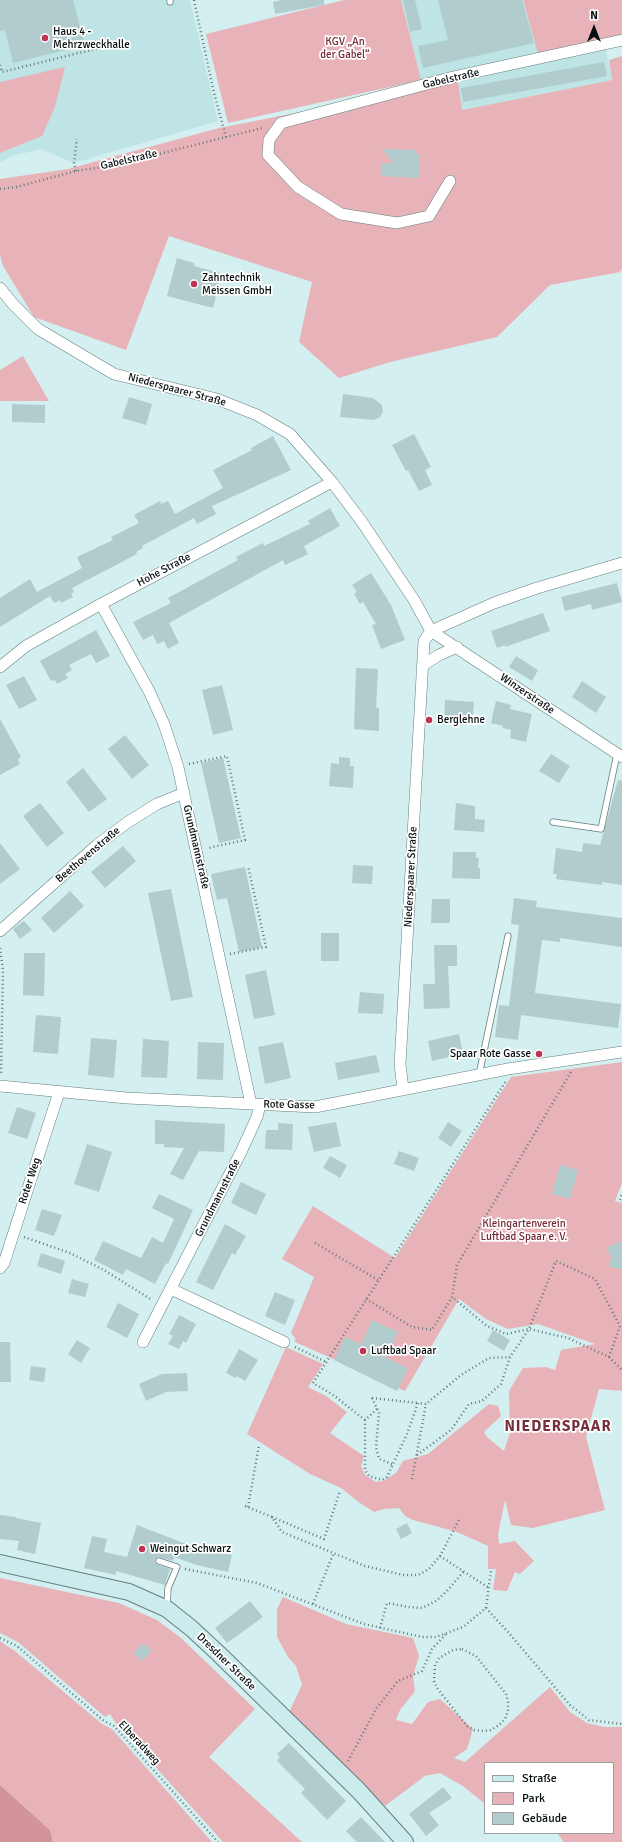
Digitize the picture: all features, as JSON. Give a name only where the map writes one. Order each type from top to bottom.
[{"type":"main road","name":"Dresdner Straße","points":[[0,1563],[122,1590],[167,1610],[208,1643],[380,1814],[405,1842]]},
{"type":"street","name":"Gabelstraße","points":[[281,123],[453,77],[622,40]]},
{"type":"street","points":[[281,123],[269,140],[268,155],[298,187],[341,214],[397,224],[429,216],[450,181]]},
{"type":"street","name":"Niederspaarer Straße","points":[[0,288],[12,303],[38,329],[114,374],[217,399],[257,414],[290,434],[332,482],[425,616],[431,631],[424,641],[400,1064],[403,1089]]},
{"type":"street","name":"Hohe Straße","points":[[0,667],[26,646],[101,604],[332,482]]},
{"type":"street","points":[[431,631],[494,603],[537,588],[622,563]]},
{"type":"street","name":"Grundmannstraße","points":[[101,604],[149,691],[164,724],[178,767],[198,850],[219,956],[257,1117],[241,1152],[163,1306],[143,1342]]},
{"type":"street","name":"Winzerstraße","points":[[431,631],[619,756]]},
{"type":"street","points":[[423,665],[439,655],[457,647]]},
{"type":"street","name":"Beethovenstraße","points":[[0,931],[103,840],[157,804],[184,793]]},
{"type":"street","name":"Rote Gasse","points":[[1,1087],[127,1098],[316,1107],[508,1069],[622,1052]]},
{"type":"street","name":"Roter Weg","points":[[0,1268],[4,1263],[59,1092]]},
{"type":"street","points":[[171,1290],[284,1342]]},
{"type":"lane","points":[[553,822],[601,829],[619,756]]},
{"type":"lane","points":[[479,1075],[508,936]]},
{"type":"lane","points":[[159,1561],[177,1567],[168,1588],[167,1610]]},
{"type":"path","points":[[194,0],[214,93],[226,137]]},
{"type":"path","points":[[0,65],[2,72],[107,46]]},
{"type":"path","name":"Gabelstraße","points":[[0,189],[16,187],[76,171],[115,165],[281,123]]},
{"type":"path","points":[[76,171],[74,163],[77,139]]},
{"type":"path","points":[[178,767],[227,756],[245,840],[198,850]]},
{"type":"path","points":[[219,956],[266,947],[248,866]]},
{"type":"path","points":[[0,948],[3,970],[1,1087]]},
{"type":"path","points":[[366,1299],[412,1327],[432,1330],[452,1297],[457,1266],[573,1068],[573,1060]]},
{"type":"path","points":[[365,1420],[332,1394],[313,1383],[508,1078],[508,1069]]},
{"type":"path","points":[[620,1200],[622,1194]]},
{"type":"path","points":[[26,1237],[70,1253],[84,1260],[163,1306]]},
{"type":"path","points":[[315,1243],[378,1280]]},
{"type":"path","points":[[417,1455],[451,1430],[469,1404],[482,1401],[502,1384],[510,1357],[529,1329],[556,1261],[595,1279],[620,1326],[609,1357]]},
{"type":"path","points":[[452,1297],[487,1326],[506,1334],[529,1329],[568,1338],[609,1357],[622,1370]]},
{"type":"path","points":[[284,1342],[326,1362]]},
{"type":"path","points":[[412,1479],[426,1404],[461,1375],[489,1358],[510,1357]]},
{"type":"path","points":[[392,1464],[379,1459],[376,1447],[379,1413],[372,1398],[426,1404]]},
{"type":"path","points":[[377,1409],[365,1420],[365,1470],[369,1476],[382,1480],[387,1477],[407,1434],[418,1403]]},
{"type":"path","points":[[259,1445],[247,1507],[324,1539],[340,1492]]},
{"type":"path","points":[[272,1517],[282,1532],[334,1552],[365,1566],[403,1575],[418,1575],[429,1569],[440,1556],[460,1518]]},
{"type":"path","points":[[313,1604],[334,1552]]},
{"type":"path","points":[[440,1556],[489,1588]]},
{"type":"path","points":[[177,1567],[257,1583],[364,1624],[422,1637],[436,1637],[463,1627],[486,1608],[491,1571]]},
{"type":"path","points":[[380,1628],[387,1603],[422,1608],[436,1601],[448,1591],[464,1571]]},
{"type":"path","points":[[486,1608],[570,1705],[589,1720],[622,1724]]},
{"type":"path","points":[[339,1773],[347,1763],[376,1709],[398,1681],[422,1671],[432,1649],[448,1632]]},
{"type":"path","name":"Elberadweg","points":[[0,1638],[17,1646],[104,1721],[114,1726],[218,1842]]},
{"type":"path","points":[[462,1649],[476,1656],[506,1694],[508,1702],[508,1711],[505,1719],[495,1728],[483,1731],[474,1730],[467,1726],[437,1688],[434,1681],[435,1665],[439,1658],[453,1650],[462,1649]]},
{"type":"shaded area","points":[[0,0],[190,0],[218,121],[74,163],[41,149],[12,156],[0,163]]},
{"type":"shaded area","points":[[401,0],[523,0],[538,54],[604,39],[612,80],[462,110],[458,81],[421,80]]},
{"type":"shaded area","points":[[0,1785],[50,1830],[53,1842],[0,1842]]},
{"type":"green space","name":"KGV „An der Gabel“","points":[[344,0],[401,0],[421,80],[228,123],[206,34]]},
{"type":"green space","points":[[523,0],[622,0],[622,35],[538,54]]},
{"type":"green space","points":[[622,56],[622,268],[620,272],[550,285],[497,337],[390,362],[339,378],[299,342],[312,282],[169,236],[126,350],[34,317],[3,266],[0,255],[0,179],[68,169],[219,128],[458,81],[462,110],[612,80],[609,60]]},
{"type":"green space","points":[[65,67],[55,107],[42,136],[0,153],[0,82]]},
{"type":"green space","points":[[23,356],[49,401],[0,401],[0,370]]},
{"type":"green space","name":"Kleingartenverein Luftbad Spaar e. V.","points":[[622,1062],[622,1183],[615,1201],[622,1203],[622,1391],[599,1389],[586,1437],[605,1510],[533,1528],[511,1525],[505,1500],[498,1534],[499,1544],[515,1541],[534,1561],[520,1574],[515,1572],[507,1591],[493,1590],[496,1569],[488,1569],[488,1546],[457,1532],[413,1520],[405,1516],[399,1508],[384,1509],[374,1512],[341,1488],[310,1474],[247,1434],[286,1347],[323,1364],[308,1387],[326,1396],[347,1412],[330,1433],[364,1456],[361,1466],[365,1475],[376,1482],[383,1481],[396,1473],[403,1461],[428,1454],[489,1404],[498,1406],[501,1416],[484,1432],[487,1437],[504,1451],[510,1433],[509,1391],[523,1368],[546,1367],[555,1370],[561,1350],[595,1344],[538,1324],[508,1329],[486,1319],[459,1299],[405,1391],[295,1342],[295,1338],[291,1333],[314,1277],[282,1259],[313,1206],[395,1258],[511,1077]]},
{"type":"green space","points":[[0,1578],[119,1603],[157,1620],[181,1638],[255,1709],[209,1757],[302,1842],[223,1842],[115,1722],[110,1714],[105,1717],[18,1642],[0,1633]]},
{"type":"green space","points":[[283,1597],[346,1624],[413,1638],[419,1656],[413,1676],[415,1691],[400,1710],[396,1720],[412,1724],[428,1702],[440,1699],[473,1729],[467,1749],[454,1758],[465,1762],[550,1687],[570,1712],[587,1723],[604,1727],[622,1727],[622,1842],[564,1842],[558,1834],[614,1834],[614,1762],[484,1762],[484,1803],[463,1786],[440,1773],[425,1776],[385,1806],[292,1717],[290,1710],[302,1685],[296,1666],[288,1657],[277,1637],[277,1609]]},
{"type":"green space","points":[[0,1641],[15,1651],[102,1724],[112,1729],[212,1842],[53,1842],[50,1830],[0,1785]]},
{"type":"building","name":"Haus 4 - Mehrzweckhalle","points":[[0,0],[73,0],[85,45],[13,63],[5,30],[0,31]]},
{"type":"building","points":[[281,0],[324,0],[324,5],[275,14],[273,2]]},
{"type":"building","points":[[403,0],[415,0],[422,29],[410,32]]},
{"type":"building","points":[[438,0],[522,0],[534,43],[423,68],[418,46],[448,40]]},
{"type":"building","points":[[604,62],[607,76],[463,102],[461,88]]},
{"type":"building","points":[[382,149],[416,150],[416,154],[420,154],[419,178],[381,176],[381,163],[394,163]]},
{"type":"building","name":"Zahntechnik Meissen GmbH","points":[[177,258],[194,263],[194,266],[220,273],[214,296],[216,297],[213,308],[167,296]]},
{"type":"building","points":[[343,394],[373,398],[382,405],[383,412],[380,417],[374,420],[340,417]]},
{"type":"building","points":[[129,397],[152,404],[146,425],[122,418]]},
{"type":"building","points":[[12,404],[45,405],[45,423],[12,422]]},
{"type":"building","points":[[414,434],[431,467],[425,470],[432,485],[419,491],[392,445]]},
{"type":"building","points":[[273,436],[291,470],[212,506],[216,514],[197,524],[194,518],[142,546],[143,548],[136,552],[137,554],[72,588],[74,592],[71,594],[73,597],[61,603],[60,600],[54,603],[50,596],[0,627],[0,598],[30,579],[37,592],[82,568],[77,557],[113,540],[111,537],[139,523],[134,515],[160,501],[161,504],[168,501],[175,514],[223,488],[213,470],[252,450],[251,448]]},
{"type":"building","points":[[330,508],[340,526],[304,546],[308,554],[285,565],[283,560],[169,623],[179,643],[168,649],[164,641],[157,644],[153,635],[143,640],[133,622],[171,603],[168,598],[238,560],[236,557],[263,543],[264,546],[310,524],[308,521]]},
{"type":"building","points":[[371,573],[391,605],[405,640],[381,649],[372,625],[376,624],[363,602],[360,604],[354,594],[357,592],[352,585]]},
{"type":"building","points":[[617,583],[622,602],[592,610],[591,604],[565,611],[561,597]]},
{"type":"building","points":[[543,613],[550,631],[505,647],[505,645],[497,648],[491,631]]},
{"type":"building","points":[[96,630],[110,656],[96,663],[91,654],[69,665],[72,670],[65,674],[68,678],[57,684],[55,680],[51,681],[40,661]]},
{"type":"building","points":[[516,656],[538,670],[532,681],[509,667]]},
{"type":"building","points":[[356,668],[378,669],[376,708],[379,708],[379,731],[354,729]]},
{"type":"building","points":[[24,676],[37,700],[19,709],[6,685]]},
{"type":"building","points":[[582,681],[606,697],[596,713],[572,697]]},
{"type":"building","points":[[222,685],[233,730],[213,735],[202,690]]},
{"type":"building","points":[[445,700],[474,702],[473,715],[468,714],[468,725],[444,724]]},
{"type":"building","points":[[496,701],[511,705],[510,709],[532,714],[526,742],[510,738],[511,730],[491,723]]},
{"type":"building","points":[[0,719],[21,757],[18,759],[20,764],[0,775]]},
{"type":"building","points":[[125,735],[149,765],[132,779],[108,749]]},
{"type":"building","points":[[551,754],[570,766],[559,783],[539,771]]},
{"type":"building","points":[[339,757],[350,758],[350,766],[354,766],[353,788],[329,786],[331,763],[339,764]]},
{"type":"building","points":[[223,758],[241,838],[219,843],[201,763]]},
{"type":"building","points":[[83,768],[107,799],[89,812],[66,782]]},
{"type":"building","points":[[618,780],[622,781],[622,885],[602,882],[602,885],[556,879],[557,874],[553,874],[556,848],[582,852],[583,843],[600,845]]},
{"type":"building","points":[[40,803],[64,833],[47,847],[23,816]]},
{"type":"building","points":[[456,803],[475,806],[475,819],[485,820],[484,832],[454,830]]},
{"type":"building","points":[[0,843],[20,869],[0,884]]},
{"type":"building","points":[[123,846],[136,861],[105,888],[91,872]]},
{"type":"building","points":[[453,852],[476,852],[476,858],[479,858],[478,868],[480,868],[480,879],[452,878]]},
{"type":"building","points":[[353,865],[373,866],[372,884],[352,883]]},
{"type":"building","points":[[245,867],[262,947],[239,952],[227,898],[217,900],[211,874]]},
{"type":"building","points":[[171,889],[193,997],[171,1001],[148,893]]},
{"type":"building","points":[[70,891],[84,906],[54,933],[41,918]]},
{"type":"building","points":[[514,898],[537,901],[536,907],[622,918],[622,947],[560,938],[560,942],[542,940],[535,993],[621,1004],[618,1028],[521,1015],[518,1040],[495,1037],[499,1005],[509,1006],[519,925],[511,924]]},
{"type":"building","points":[[432,899],[450,899],[450,923],[431,923]]},
{"type":"building","points":[[24,921],[32,930],[20,939],[13,929]]},
{"type":"building","points":[[321,933],[339,933],[339,961],[321,961]]},
{"type":"building","points":[[434,945],[457,945],[457,966],[448,966],[450,1008],[424,1009],[423,984],[435,984]]},
{"type":"building","points":[[24,953],[45,953],[44,996],[23,995]]},
{"type":"building","points":[[266,970],[275,1015],[254,1019],[245,975]]},
{"type":"building","points":[[360,992],[384,994],[383,1014],[358,1013]]},
{"type":"building","points":[[36,1015],[61,1017],[58,1054],[33,1052]]},
{"type":"building","points":[[459,1034],[463,1054],[432,1061],[428,1041]]},
{"type":"building","points":[[91,1038],[117,1040],[114,1078],[88,1075]]},
{"type":"building","points":[[143,1039],[169,1041],[167,1078],[141,1077]]},
{"type":"building","points":[[198,1042],[224,1043],[223,1080],[197,1079]]},
{"type":"building","points":[[283,1042],[291,1078],[265,1084],[258,1047]]},
{"type":"building","points":[[376,1055],[380,1072],[338,1080],[335,1063]]},
{"type":"building","points":[[17,1107],[36,1113],[27,1139],[8,1133]]},
{"type":"building","points":[[155,1120],[225,1124],[224,1152],[199,1151],[183,1180],[170,1174],[184,1148],[164,1147],[164,1144],[155,1144]]},
{"type":"building","points":[[336,1122],[341,1146],[314,1152],[308,1127]]},
{"type":"building","points":[[448,1122],[462,1131],[451,1147],[438,1138]]},
{"type":"building","points":[[278,1123],[293,1124],[292,1150],[265,1149],[266,1130],[278,1130]]},
{"type":"building","points":[[87,1144],[112,1152],[99,1192],[74,1184]]},
{"type":"building","points":[[399,1151],[419,1158],[414,1171],[394,1164]]},
{"type":"building","points":[[330,1156],[347,1165],[340,1178],[323,1168]]},
{"type":"building","points":[[560,1165],[578,1170],[570,1199],[552,1194]]},
{"type":"building","points":[[241,1182],[266,1194],[256,1215],[231,1203]]},
{"type":"building","points":[[159,1194],[193,1210],[168,1264],[166,1263],[155,1284],[126,1269],[123,1275],[94,1260],[103,1241],[141,1258],[152,1237],[163,1243],[174,1219],[152,1208]]},
{"type":"building","points":[[42,1209],[62,1215],[54,1236],[35,1230]]},
{"type":"building","points":[[225,1224],[246,1236],[235,1255],[232,1253],[213,1290],[196,1282]]},
{"type":"building","points":[[622,1241],[622,1269],[609,1267],[611,1256],[606,1248]]},
{"type":"building","points":[[41,1253],[65,1261],[61,1274],[37,1266]]},
{"type":"building","points":[[72,1279],[89,1284],[85,1297],[68,1293]]},
{"type":"building","points":[[275,1292],[295,1300],[285,1325],[265,1316]]},
{"type":"building","points":[[118,1303],[139,1314],[127,1338],[106,1327]]},
{"type":"building","points":[[179,1315],[196,1324],[186,1343],[183,1341],[179,1349],[168,1344],[173,1336],[169,1334]]},
{"type":"building","name":"Luftbad Spaar","points":[[372,1320],[398,1332],[386,1358],[408,1368],[397,1391],[334,1360],[345,1337],[361,1344]]},
{"type":"building","points":[[493,1330],[510,1340],[504,1351],[487,1341]]},
{"type":"building","points":[[77,1340],[90,1348],[81,1363],[68,1354]]},
{"type":"building","points":[[0,1342],[10,1342],[11,1382],[0,1382]]},
{"type":"building","points":[[239,1349],[258,1360],[245,1381],[237,1376],[236,1378],[226,1373]]},
{"type":"building","points":[[31,1366],[46,1368],[44,1382],[29,1380]]},
{"type":"building","points":[[187,1373],[188,1391],[166,1392],[146,1401],[139,1384],[162,1374]]},
{"type":"building","points":[[0,1515],[41,1523],[35,1554],[17,1550],[19,1541],[0,1539]]},
{"type":"building","points":[[407,1523],[412,1533],[401,1539],[396,1529]]},
{"type":"building","points":[[137,1525],[199,1549],[232,1555],[228,1572],[197,1565],[174,1557],[173,1561],[158,1557],[155,1560],[156,1564],[170,1569],[165,1585],[116,1571],[116,1575],[84,1568],[92,1536],[107,1539],[104,1552],[127,1557]]},
{"type":"building","points":[[250,1601],[263,1617],[227,1643],[215,1628]]},
{"type":"building","points":[[143,1643],[152,1651],[142,1661],[134,1653]]},
{"type":"building","points":[[289,1743],[346,1801],[327,1820],[301,1793],[305,1789],[277,1761],[280,1757],[277,1754]]},
{"type":"building","points":[[443,1787],[452,1798],[429,1813],[439,1825],[426,1836],[409,1814]]},
{"type":"building","points":[[361,1817],[385,1842],[357,1842],[346,1831]]},
{"type":"place","name":"Haus 4 - Mehrzweckhalle","points":[[45,38]]},
{"type":"place","name":"Zahntechnik Meissen GmbH","points":[[194,284]]},
{"type":"place","name":"Berglehne","points":[[429,720]]},
{"type":"place","name":"Spaar Rote Gasse","points":[[539,1054]]},
{"type":"place","name":"Luftbad Spaar","points":[[363,1351]]},
{"type":"place","name":"Weingut Schwarz","points":[[142,1549]]},
{"type":"district","name":"NIEDERSPAAR","points":[[558,1427]]}]
